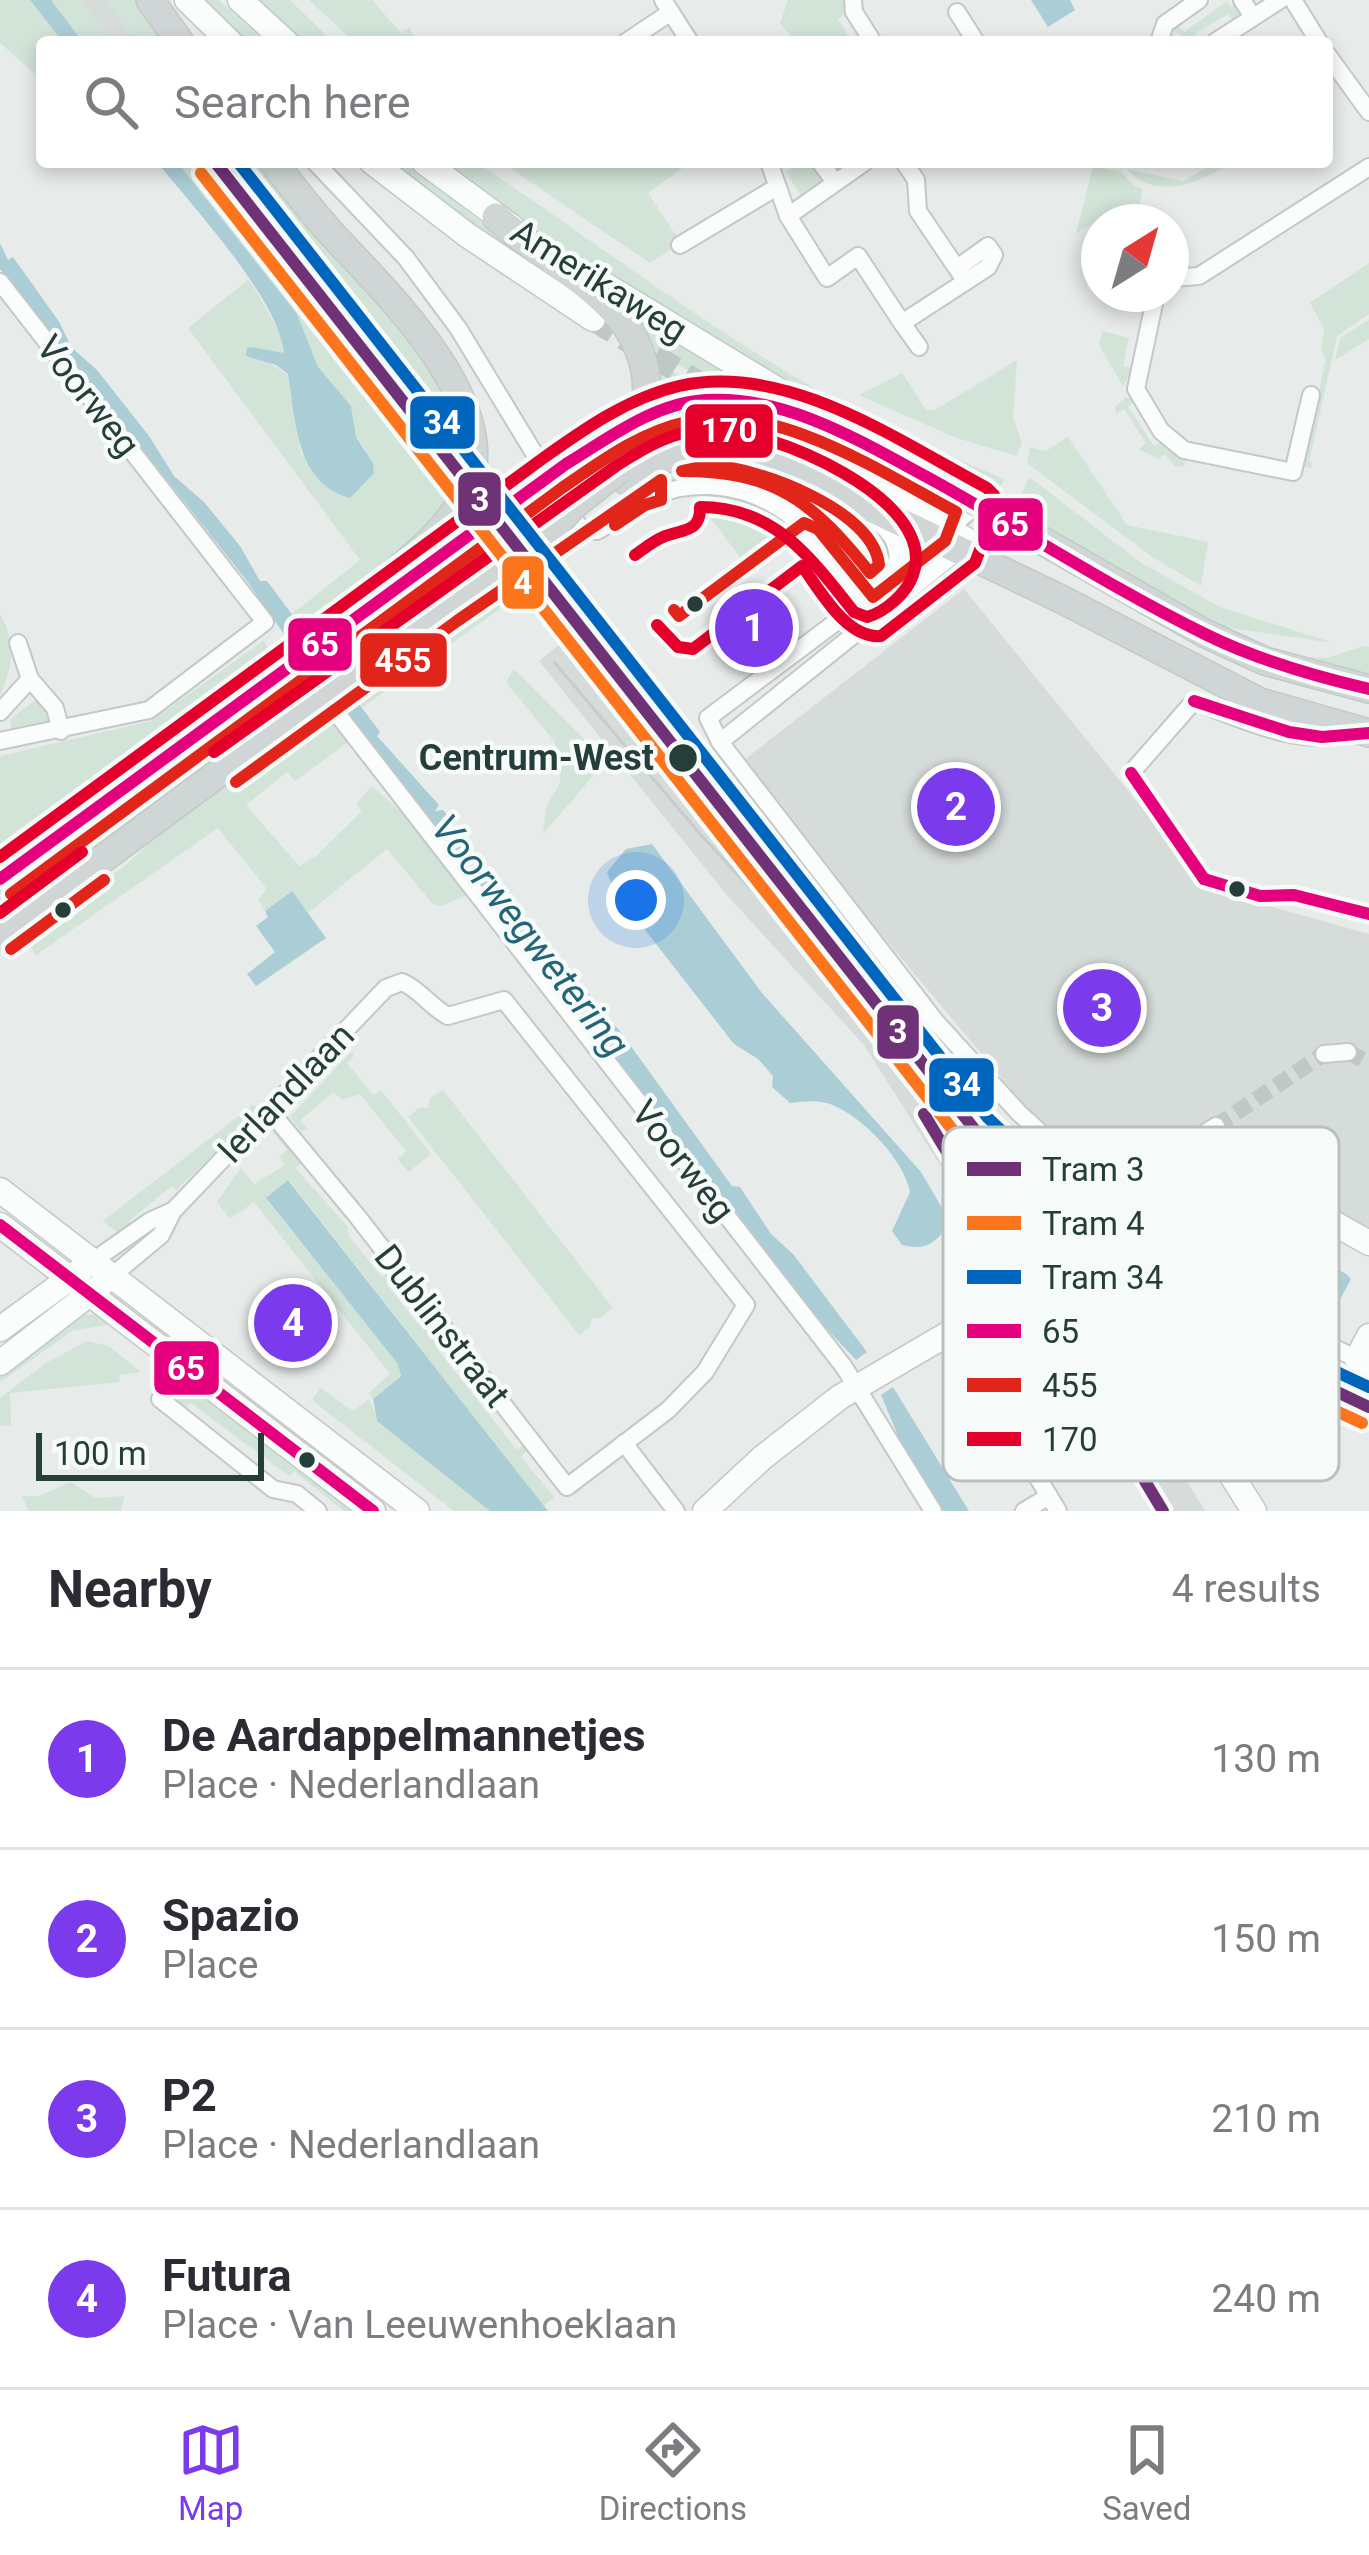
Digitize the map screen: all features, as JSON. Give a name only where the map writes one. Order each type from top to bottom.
[{"type":"main road","points":[[150,0],[176,36]]},
{"type":"main road","points":[[278,168],[394,303],[436,358],[463,404],[475,445],[462,524]]},
{"type":"main road","points":[[496,217],[598,293],[627,322],[640,347],[646,375],[644,419],[621,475]]},
{"type":"main road","points":[[0,879],[286,659],[341,627],[462,524],[644,419],[704,400],[753,403],[839,432],[978,504],[1204,633],[1265,662],[1369,689]]},
{"type":"main road","points":[[0,934],[504,565],[565,529],[573,506],[621,475],[707,447],[734,449],[775,463],[953,540],[1195,671],[1260,701],[1365,732]]},
{"type":"street","points":[[240,0],[279,36]]},
{"type":"street","points":[[1161,36],[1165,24],[1199,0]]},
{"type":"street","points":[[1242,0],[1253,17]]},
{"type":"street","points":[[1224,36],[1280,0]]},
{"type":"street","points":[[1293,0],[1315,36]]},
{"type":"street","points":[[193,6],[214,36]]},
{"type":"street","points":[[193,6],[224,36]]},
{"type":"street","points":[[633,36],[667,6],[686,36]]},
{"type":"street","points":[[854,6],[870,36]]},
{"type":"street","points":[[957,12],[972,36]]},
{"type":"street","points":[[1333,62],[1369,112]]},
{"type":"street","points":[[1189,277],[1198,276],[1369,167]]},
{"type":"street","points":[[321,168],[406,258],[458,328],[565,529],[597,531],[640,503],[677,489],[752,492],[782,507],[814,533],[874,619]]},
{"type":"street","name":"Amerikaweg","points":[[380,168],[467,235],[593,319]]},
{"type":"street","name":"Amerikaweg","points":[[432,168],[496,217],[828,420],[839,432]]},
{"type":"street","points":[[772,168],[788,216],[827,278],[858,256],[919,347]]},
{"type":"street","points":[[824,168],[835,182]]},
{"type":"street","points":[[788,216],[857,168]]},
{"type":"street","points":[[902,323],[962,275],[918,211],[916,181],[908,168]]},
{"type":"street","points":[[680,245],[777,187]]},
{"type":"street","name":"Voorweg","points":[[0,282],[265,622],[149,710],[62,731]]},
{"type":"street","points":[[1152,312],[1136,389],[1172,442],[1184,449],[1293,472],[1310,395]]},
{"type":"street","points":[[797,443],[953,540]]},
{"type":"street","points":[[858,502],[868,517],[887,528],[894,541],[899,562],[894,576]]},
{"type":"street","points":[[720,742],[874,619],[953,540],[978,504]]},
{"type":"street","points":[[953,540],[894,576],[708,718],[720,742],[936,1022],[1033,1127]]},
{"type":"street","points":[[0,742],[62,731],[55,708],[29,679],[18,644]]},
{"type":"street","name":"Voorweg","points":[[286,659],[861,1383],[933,1511]]},
{"type":"street","points":[[0,712],[29,679]]},
{"type":"street","points":[[1365,732],[1337,737],[1261,728],[1194,701],[1131,773],[1204,879],[1260,896],[1294,895],[1369,914]]},
{"type":"street","name":"Ierlandlaan","points":[[102,1269],[161,1235],[173,1210],[386,988],[402,982]]},
{"type":"street","name":"Dublinstraat","points":[[270,1111],[567,1487],[668,1410],[705,1372],[746,1305],[504,1000],[448,1016],[402,982]]},
{"type":"street","points":[[1324,1054],[1348,1052]]},
{"type":"street","points":[[0,1190],[417,1511]]},
{"type":"street","points":[[0,1225],[373,1511]]},
{"type":"street","points":[[1339,1227],[1369,1244]]},
{"type":"street","points":[[0,1329],[69,1278],[102,1269]]},
{"type":"street","points":[[0,1363],[90,1294],[102,1269]]},
{"type":"street","points":[[705,1511],[762,1458],[861,1383],[943,1337]]},
{"type":"street","points":[[205,1347],[160,1400],[273,1490],[297,1494],[318,1511]]},
{"type":"street","points":[[623,1443],[676,1511]]},
{"type":"street","points":[[1235,1481],[1254,1511]]},
{"type":"street","points":[[1024,1511],[1053,1503]]},
{"type":"shaded area","points":[[80,0],[105,0],[133,36],[108,36]]},
{"type":"shaded area","points":[[212,168],[237,168],[957,1075],[1005,1127],[943,1127],[943,1170],[864,1045],[726,894],[539,661],[576,631]]},
{"type":"shaded area","points":[[964,589],[1208,889],[1369,934],[1369,1232],[1339,1215],[1339,1127],[1049,1127],[1021,1101],[739,764]]},
{"type":"shaded area","points":[[1339,1374],[1369,1389],[1369,1414],[1339,1399]]},
{"type":"shaded area","points":[[1133,1481],[1187,1481],[1205,1511],[1150,1511]]},
{"type":"green space","points":[[0,0],[30,0],[58,36],[36,36],[36,75],[0,43]]},
{"type":"green space","points":[[51,0],[80,0],[108,36],[78,36]]},
{"type":"green space","points":[[105,0],[137,0],[161,36],[133,36]]},
{"type":"green space","points":[[194,0],[219,0],[258,36],[233,36]]},
{"type":"green space","points":[[250,0],[290,0],[327,36],[291,36]]},
{"type":"green space","points":[[309,0],[372,0],[401,33],[409,28],[415,36],[348,36]]},
{"type":"green space","points":[[788,0],[848,0],[849,11],[838,19],[848,36],[791,36],[780,24]]},
{"type":"green space","points":[[1227,1],[1231,7],[1237,3],[1238,15],[1233,20],[1228,14],[1196,36],[1173,32],[1177,25],[1184,32]]},
{"type":"green space","points":[[182,168],[212,168],[462,486],[455,500],[362,591],[306,633],[292,614],[360,560],[188,328],[249,279],[282,337],[284,354],[247,348],[288,375],[301,455],[367,451],[356,437],[351,406],[318,367],[297,314]]},
{"type":"green space","points":[[237,168],[269,168],[369,286],[453,400],[469,465]]},
{"type":"green space","points":[[391,168],[415,168],[478,220],[584,291],[617,323]]},
{"type":"green space","points":[[446,168],[485,168],[673,298],[825,395],[893,431],[1004,479],[992,503],[709,341],[503,210]]},
{"type":"green space","points":[[510,168],[683,168],[648,193],[681,243],[650,263]]},
{"type":"green space","points":[[814,168],[823,183],[802,198],[786,172]]},
{"type":"green space","points":[[1092,168],[1121,172],[1143,189],[1139,204],[1084,204]]},
{"type":"green space","points":[[1206,168],[1221,168],[1194,182],[1166,187],[1140,180],[1128,170],[1184,181]]},
{"type":"green space","points":[[1369,263],[1369,314],[1337,336],[1311,468],[1302,466],[1326,359],[1321,349],[1324,328],[1310,303]]},
{"type":"green space","points":[[627,310],[748,384],[707,382],[648,346]]},
{"type":"green space","points":[[1369,320],[1369,339],[1335,360],[1340,338]]},
{"type":"green space","points":[[1102,331],[1129,338],[1123,366],[1133,368],[1123,386],[1099,345]]},
{"type":"green space","points":[[653,360],[699,386],[655,400]]},
{"type":"green space","points":[[1017,360],[1013,418],[1022,443],[1016,456],[954,437],[859,395],[902,373],[926,410],[935,410]]},
{"type":"green space","points":[[1126,397],[1136,401],[1128,407],[1154,446],[1163,441],[1187,455],[1184,466],[1175,467],[1165,454],[1158,459],[1139,449],[1146,443],[1124,409],[1116,414],[1115,407]]},
{"type":"green space","points":[[1068,437],[1127,525],[1208,542],[1201,586],[1154,558],[1027,463],[1030,447],[1046,451]]},
{"type":"green space","points":[[714,473],[780,491],[883,541],[890,549],[887,569],[869,576],[861,572],[799,506],[757,485],[712,479],[643,494],[640,486],[681,474]]},
{"type":"green space","points":[[1029,477],[1143,564],[1220,607],[1334,643],[1217,626],[1017,517]]},
{"type":"green space","points":[[715,496],[769,512],[795,535],[794,542],[763,561],[742,560],[698,501]]},
{"type":"green space","points":[[521,572],[528,582],[526,590],[363,707],[352,692],[465,606]]},
{"type":"green space","points":[[0,614],[11,655],[0,696]]},
{"type":"green space","points":[[263,641],[274,655],[59,816],[0,848],[0,756],[151,721]]},
{"type":"green space","points":[[1369,647],[1369,673],[1284,656],[1327,658]]},
{"type":"green space","points":[[514,669],[606,761],[543,834],[546,807],[560,783],[559,758],[554,741],[506,682]]},
{"type":"green space","points":[[289,679],[300,695],[0,917],[0,898]]},
{"type":"green space","points":[[37,699],[58,726],[12,734],[10,719]]},
{"type":"green space","points":[[325,711],[348,742],[295,781],[287,772],[246,805],[299,866],[316,856],[362,811],[356,804],[372,786],[404,815],[467,895],[441,906],[433,904],[387,849],[308,913],[291,891],[265,911],[258,899],[267,889],[218,828],[36,955],[29,944],[68,915],[64,910],[127,864],[170,824]]},
{"type":"green space","points":[[351,1052],[354,1056],[347,1063],[373,1095],[381,1090],[431,1154],[408,1172],[398,1159],[406,1151],[360,1094],[342,1100],[334,1092],[300,1120],[307,1129],[301,1131],[290,1117]]},
{"type":"green space","points":[[443,1090],[613,1308],[592,1318],[590,1327],[579,1335],[408,1117],[419,1108],[428,1108],[430,1099]]},
{"type":"green space","points":[[253,1105],[260,1110],[176,1190],[172,1186],[129,1221],[132,1226],[121,1235],[103,1221]]},
{"type":"green space","points":[[278,1130],[303,1161],[295,1168],[347,1226],[349,1236],[382,1277],[389,1272],[394,1279],[387,1285],[419,1325],[423,1324],[517,1450],[524,1445],[528,1450],[521,1457],[554,1497],[544,1506],[289,1180],[266,1199],[398,1363],[401,1375],[373,1399],[369,1393],[390,1374],[254,1202],[230,1219],[217,1202],[241,1168],[254,1184],[285,1165],[279,1156],[287,1150],[274,1133]]},
{"type":"green space","points":[[85,1314],[98,1315],[111,1324],[72,1331],[0,1382],[0,1376]]},
{"type":"green space","points":[[87,1341],[109,1346],[141,1372],[119,1375],[120,1382],[10,1393],[11,1425],[0,1426],[0,1398],[46,1363]]},
{"type":"green space","points":[[189,1385],[353,1511],[344,1511],[294,1471],[289,1476],[191,1403],[183,1409],[175,1402]]},
{"type":"green space","points":[[320,1388],[353,1411],[369,1399],[378,1421],[490,1511],[454,1511],[312,1400]]},
{"type":"green space","points":[[71,1482],[95,1498],[124,1496],[121,1511],[29,1511],[22,1496],[39,1496]]},
{"type":"water","points":[[30,0],[51,0],[78,36],[58,36]]},
{"type":"water","points":[[1031,0],[1070,0],[1075,10],[1048,27]]},
{"type":"water","points":[[162,168],[182,168],[297,314],[318,367],[351,406],[356,437],[374,473],[350,498],[318,479],[308,464],[288,374],[246,356],[251,347],[284,353],[267,307],[232,254]]},
{"type":"water","points":[[0,243],[8,260],[13,257],[60,323],[71,347],[97,370],[174,476],[204,502],[240,546],[260,581],[267,581],[380,732],[377,736],[439,805],[435,811],[443,810],[474,854],[461,863],[306,666],[247,581],[0,269]]},
{"type":"water","points":[[652,844],[762,993],[921,1172],[943,1210],[943,1232],[931,1243],[902,1245],[892,1231],[910,1192],[900,1167],[882,1143],[837,1107],[790,1103],[772,1087],[773,1076],[758,1059],[734,1044],[614,890],[607,872],[626,849]]},
{"type":"water","name":"Voorwegwetering","points":[[482,864],[622,1034],[732,1186],[740,1187],[771,1234],[793,1254],[867,1352],[856,1360],[825,1327],[472,875]]},
{"type":"water","points":[[292,891],[326,938],[256,986],[247,974],[275,952],[256,926],[268,917],[265,911]]},
{"type":"water","points":[[288,1180],[548,1511],[490,1511],[377,1421],[373,1399],[401,1376],[398,1364],[266,1198]]},
{"type":"water","points":[[1339,1270],[1351,1279],[1339,1302]]},
{"type":"water","points":[[893,1387],[943,1469],[943,1481],[951,1481],[969,1511],[943,1511],[899,1438],[881,1395]]},
{"type":"tunnel","points":[[593,319],[797,443]]},
{"type":"tunnel","points":[[1348,1052],[1369,1063]]},
{"type":"tunnel","points":[[1216,1126],[1324,1054]]},
{"type":"tram line","name":"3","points":[[220,168],[973,1127]]},
{"type":"tram line","name":"34","points":[[243,168],[998,1127]]},
{"type":"tram line","name":"4","points":[[201,173],[950,1127]]},
{"type":"tram line","points":[[554,662],[701,835],[831,976]]},
{"type":"tram line","points":[[777,864],[943,1127]]},
{"type":"tram line","name":"3","points":[[924,1114],[943,1146]]},
{"type":"tram line","name":"34","points":[[1339,1372],[1369,1387]]},
{"type":"tram line","name":"3","points":[[1339,1392],[1369,1407]]},
{"type":"tram line","name":"4","points":[[1339,1412],[1362,1423]]},
{"type":"tram line","name":"3","points":[[1145,1481],[1163,1511]]},
{"type":"transit line","name":"170","points":[[0,857],[558,448],[607,416],[660,391],[720,382],[800,395],[878,428],[994,495],[996,507],[975,563],[881,636],[868,635],[845,621],[802,566],[693,649],[678,647],[657,625]]},
{"type":"transit line","name":"65","points":[[0,879],[566,464],[633,423],[668,408],[706,400],[764,405],[821,423],[927,477],[1205,634],[1286,666],[1369,689]]},
{"type":"transit line","name":"455","points":[[11,894],[562,488],[653,433],[720,418],[790,430],[861,460],[956,512],[945,541],[873,597],[818,529],[804,523],[679,616],[674,610]]},
{"type":"transit line","name":"170","points":[[214,752],[616,466],[672,436],[709,429],[736,432],[806,454],[876,495],[901,520],[915,547],[913,575],[906,588],[888,606],[867,617],[854,612],[789,539],[750,516],[726,509],[700,507],[694,526],[659,539],[635,555]]},
{"type":"transit line","name":"455","points":[[710,465],[784,483],[836,510],[872,545],[879,565],[870,573],[830,527],[790,495],[743,477],[682,471],[710,465]]},
{"type":"transit line","name":"455","points":[[236,782],[661,480],[661,500],[615,525]]},
{"type":"transit line","name":"65","points":[[1194,701],[1289,732],[1322,737],[1369,733]]},
{"type":"transit line","name":"65","points":[[1131,773],[1204,879]]},
{"type":"transit line","name":"170","points":[[0,913],[82,852]]},
{"type":"transit line","name":"65","points":[[1204,879],[1260,896],[1294,895],[1369,914]]},
{"type":"transit line","name":"455","points":[[11,949],[104,880]]},
{"type":"transit line","name":"65","points":[[0,1225],[373,1511]]},
{"type":"place","name":"De Aardappelmannetjes","points":[[754,628]]},
{"type":"place","name":"Centrum-West","points":[[683,758]]},
{"type":"place","name":"Spazio","points":[[956,807]]},
{"type":"place","name":"P2","points":[[1102,1008]]},
{"type":"place","name":"Futura","points":[[293,1323]]}]
